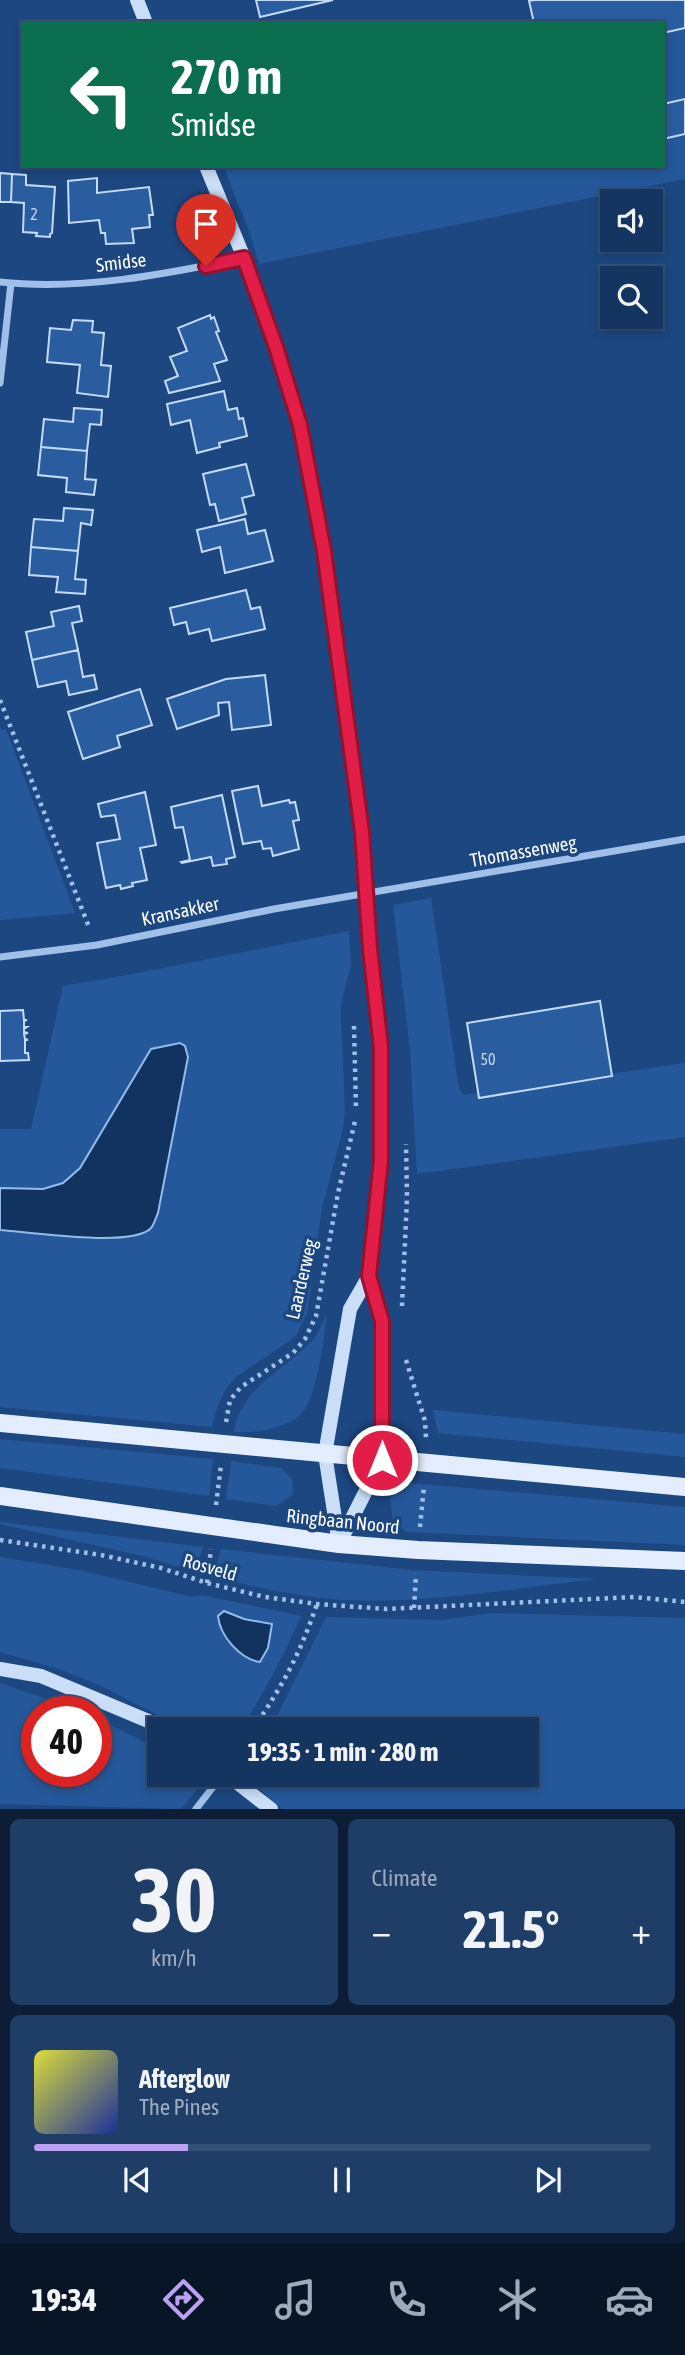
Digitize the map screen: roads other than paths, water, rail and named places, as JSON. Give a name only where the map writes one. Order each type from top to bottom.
[{"type":"main road","points":[[0,1423],[685,1487]]},
{"type":"main road","name":"Ringbaan Noord","points":[[0,1496],[339,1544],[418,1550],[685,1561]]},
{"type":"street","points":[[137,0],[145,21]]},
{"type":"street","points":[[207,168],[244,258],[276,347],[303,438],[324,551],[362,832],[381,1048],[381,1160],[369,1276],[382,1321],[382,1460],[339,1544]]},
{"type":"street","name":"Smidse","points":[[0,282],[95,282],[187,270],[244,258]]},
{"type":"street","points":[[0,383],[11,283]]},
{"type":"street","name":"Thomassenweg","points":[[367,893],[685,839]]},
{"type":"street","name":"Kransakker","points":[[0,957],[97,945],[367,893]]},
{"type":"street","points":[[339,1544],[325,1454],[350,1309],[369,1276]]},
{"type":"street","points":[[0,1669],[41,1676],[147,1720]]},
{"type":"street","points":[[197,1809],[214,1787]]},
{"type":"street","points":[[241,1787],[271,1809]]}]
